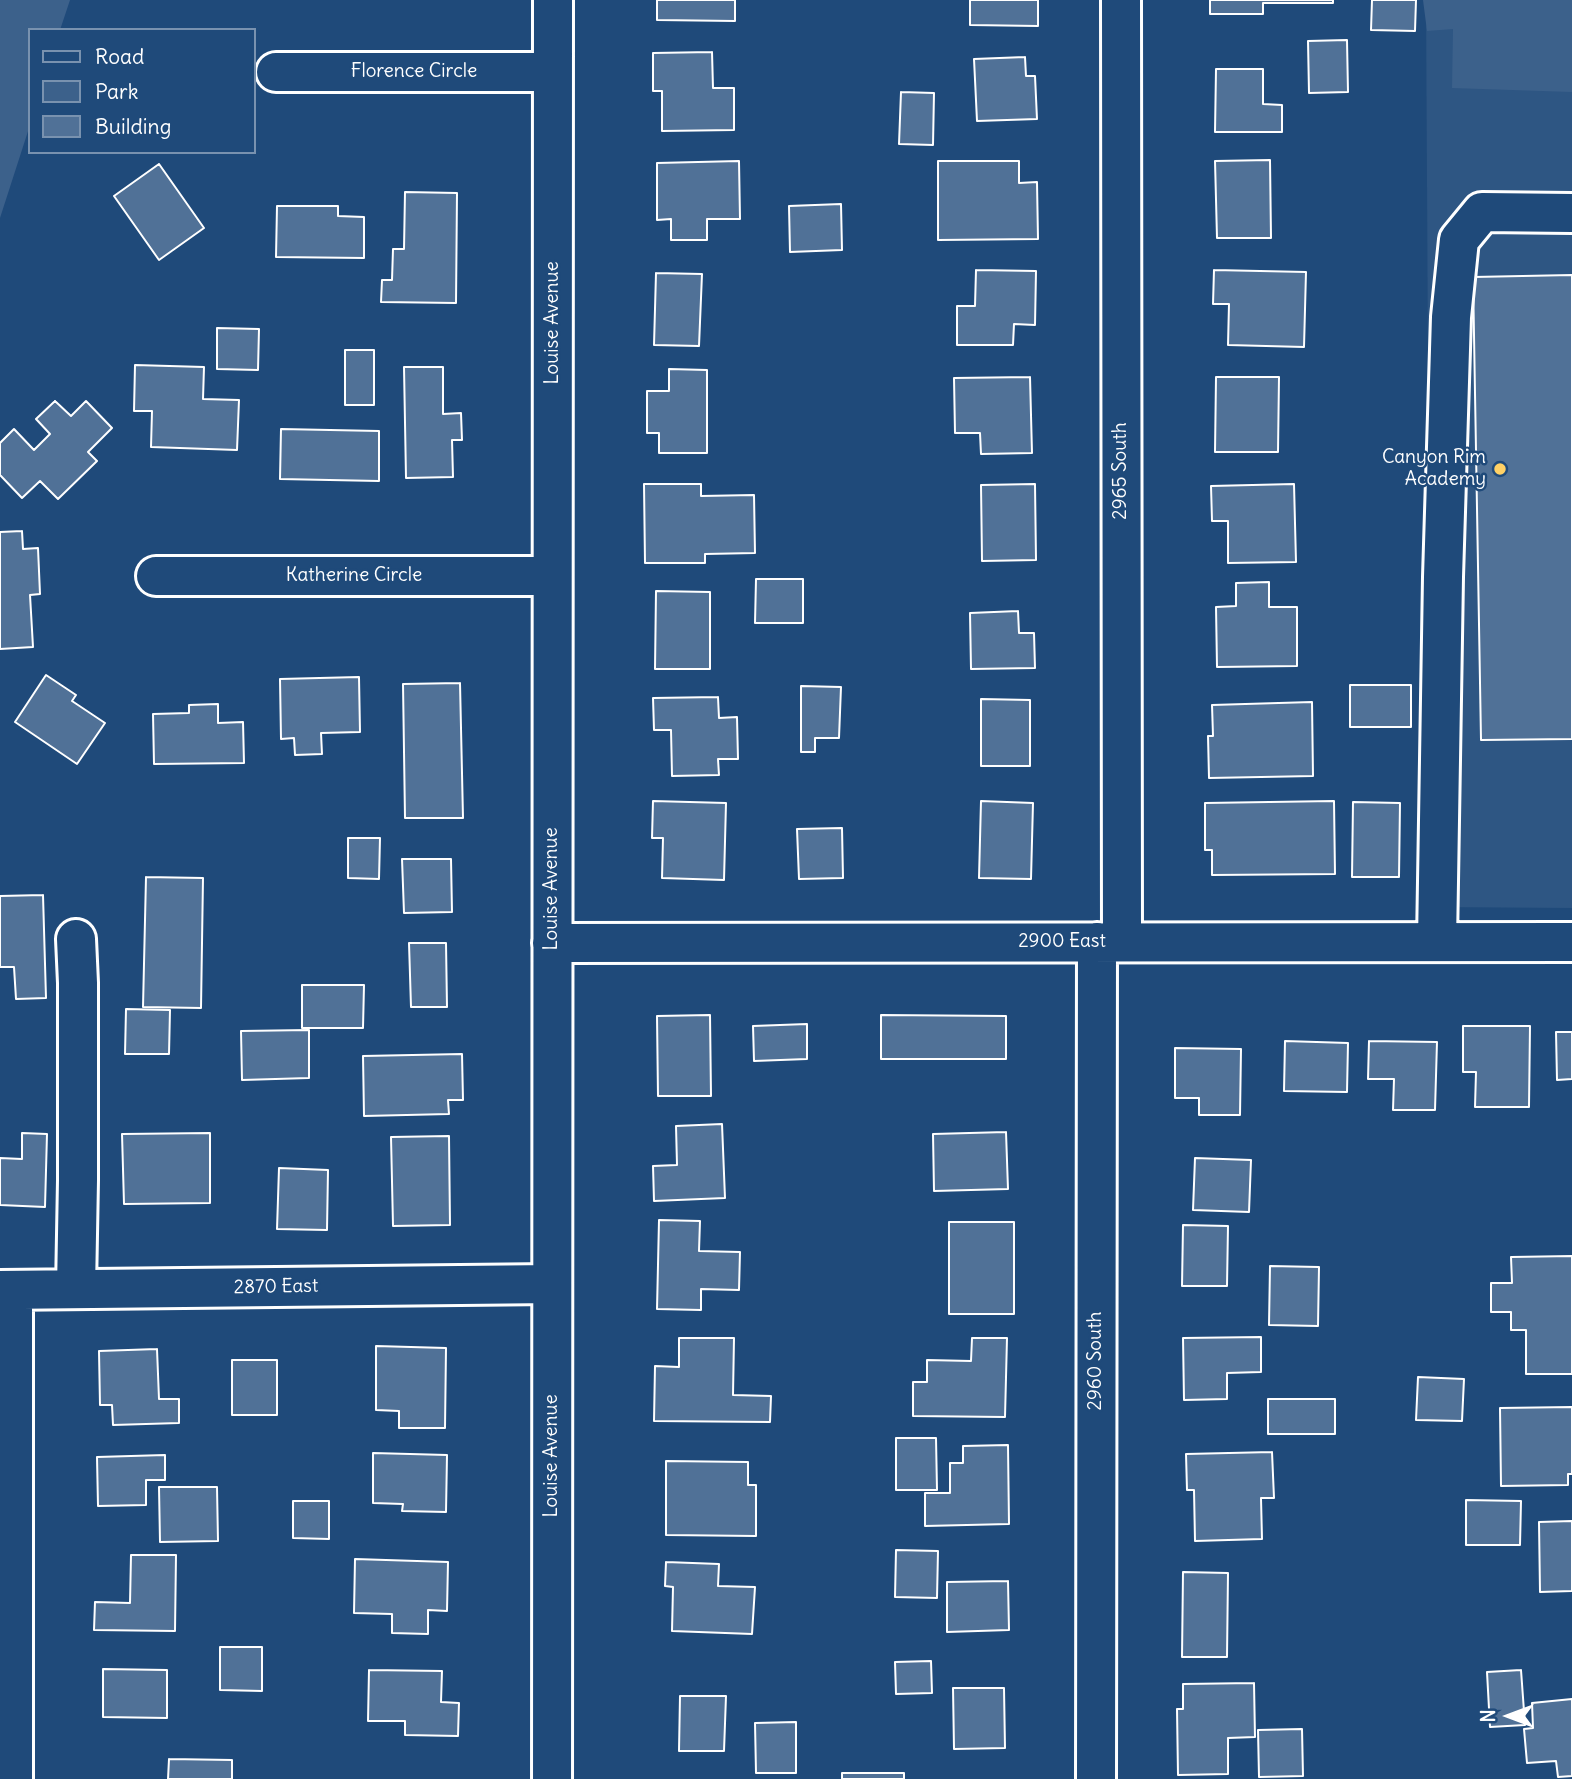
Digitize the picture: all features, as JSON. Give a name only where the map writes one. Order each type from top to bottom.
[{"type":"street","name":"Louise Avenue","points":[[552,1779],[553,0]]},
{"type":"street","name":"2965 South","points":[[1109,942],[1121,0]]},
{"type":"street","name":"Florence Circle","points":[[276,72],[553,72]]},
{"type":"street","points":[[1437,942],[1451,317],[1459,240],[1482,212],[1572,214]]},
{"type":"street","name":"Katherine Circle","points":[[156,576],[552,576]]},
{"type":"street","points":[[76,939],[76,1289]]},
{"type":"street","name":"2960 South","points":[[1096,1779],[1109,942]]},
{"type":"street","name":"2900 East","points":[[552,943],[1572,942]]},
{"type":"street","name":"2870 East","points":[[6,1290],[552,1284]]},
{"type":"street","points":[[6,1290],[13,1779]]},
{"type":"shaded area","name":"Canyon Rim Academy","points":[[1426,0],[1572,0],[1572,908],[1431,907]]},
{"type":"green space","points":[[0,0],[70,0],[61,28],[28,28],[28,131],[0,218]]},
{"type":"green space","points":[[1423,0],[1572,0],[1572,92],[1452,88],[1453,29],[1427,31]]},
{"type":"building","points":[[657,0],[735,0],[735,21],[657,20]]},
{"type":"building","points":[[970,0],[1038,0],[1038,26],[970,25]]},
{"type":"building","points":[[1210,0],[1333,0],[1333,3],[1263,3],[1263,14],[1210,14]]},
{"type":"building","points":[[1372,0],[1416,0],[1415,31],[1371,30]]},
{"type":"building","points":[[1347,40],[1348,92],[1309,93],[1308,41]]},
{"type":"building","points":[[712,52],[713,88],[734,88],[734,130],[662,131],[662,91],[653,91],[653,53]]},
{"type":"building","points":[[1025,57],[1026,76],[1035,76],[1037,119],[977,121],[974,59]]},
{"type":"building","points":[[1216,69],[1263,69],[1263,104],[1282,105],[1282,132],[1215,132]]},
{"type":"building","points":[[901,92],[934,93],[933,145],[899,144]]},
{"type":"building","points":[[1270,160],[1271,238],[1217,238],[1215,161]]},
{"type":"building","points":[[739,161],[740,219],[707,219],[707,240],[671,240],[671,219],[657,220],[657,163]]},
{"type":"building","points":[[938,161],[1019,161],[1019,183],[1037,182],[1038,239],[938,240]]},
{"type":"building","points":[[159,164],[204,228],[159,260],[114,196]]},
{"type":"building","points":[[405,192],[457,193],[456,303],[381,302],[382,280],[392,280],[393,249],[404,249]]},
{"type":"building","points":[[841,204],[842,250],[790,252],[789,206]]},
{"type":"building","points":[[277,206],[338,206],[338,216],[364,217],[364,258],[276,257]]},
{"type":"building","points":[[976,270],[1036,271],[1035,325],[1014,324],[1013,345],[957,345],[957,306],[975,306]]},
{"type":"building","points":[[1214,270],[1306,272],[1304,347],[1228,345],[1229,304],[1213,304]]},
{"type":"building","points":[[656,273],[702,274],[699,346],[654,345]]},
{"type":"building","name":"Canyon Rim Academy","points":[[1572,275],[1572,739],[1481,740],[1473,277]]},
{"type":"building","points":[[217,328],[259,329],[258,370],[217,369]]},
{"type":"building","points":[[345,350],[374,350],[374,405],[345,405]]},
{"type":"building","points":[[135,365],[204,367],[203,399],[239,400],[237,450],[151,447],[152,411],[134,411]]},
{"type":"building","points":[[404,367],[443,367],[443,414],[461,413],[462,440],[452,440],[453,477],[406,478]]},
{"type":"building","points":[[669,369],[707,370],[707,453],[659,453],[659,433],[647,433],[647,391],[669,391]]},
{"type":"building","points":[[1030,377],[1032,453],[981,454],[980,433],[955,433],[954,378]]},
{"type":"building","points":[[1216,377],[1279,377],[1278,452],[1215,452]]},
{"type":"building","points":[[55,401],[71,416],[86,401],[112,428],[88,452],[97,461],[58,499],[40,481],[22,498],[0,475],[0,443],[14,429],[34,450],[50,434],[36,419]]},
{"type":"building","points":[[281,429],[379,431],[379,481],[280,479]]},
{"type":"building","points":[[644,484],[701,484],[701,496],[754,495],[755,553],[705,554],[705,563],[645,563]]},
{"type":"building","points":[[1035,484],[1036,560],[982,561],[981,485]]},
{"type":"building","points":[[1294,484],[1296,562],[1228,563],[1228,521],[1212,521],[1211,486]]},
{"type":"building","points":[[22,531],[23,549],[38,548],[40,594],[30,595],[33,647],[0,649],[0,532]]},
{"type":"building","points":[[756,579],[803,579],[803,623],[755,623]]},
{"type":"building","points":[[1269,582],[1269,607],[1297,607],[1297,666],[1217,667],[1216,607],[1236,606],[1236,583]]},
{"type":"building","points":[[656,591],[710,592],[710,669],[655,669]]},
{"type":"building","points":[[1018,611],[1019,633],[1034,633],[1035,668],[971,669],[970,613]]},
{"type":"building","points":[[46,675],[76,695],[72,701],[105,723],[77,764],[15,722]]},
{"type":"building","points":[[359,677],[360,732],[321,733],[322,754],[295,755],[294,738],[281,739],[280,679]]},
{"type":"building","points":[[460,683],[463,818],[405,818],[403,684]]},
{"type":"building","points":[[1350,685],[1411,685],[1411,727],[1350,727]]},
{"type":"building","points":[[801,686],[841,687],[839,738],[815,738],[815,752],[801,752]]},
{"type":"building","points":[[718,697],[719,718],[737,717],[738,759],[718,759],[719,775],[672,776],[671,730],[654,730],[653,698]]},
{"type":"building","points":[[981,699],[1030,700],[1030,766],[981,766]]},
{"type":"building","points":[[1312,702],[1313,776],[1209,778],[1208,736],[1213,736],[1212,705]]},
{"type":"building","points":[[218,704],[218,723],[243,722],[244,763],[154,764],[153,714],[189,713],[189,705]]},
{"type":"building","points":[[653,801],[726,803],[724,880],[662,878],[663,838],[652,838]]},
{"type":"building","points":[[981,801],[1033,803],[1031,879],[979,878]]},
{"type":"building","points":[[1334,801],[1335,874],[1212,875],[1212,850],[1205,850],[1205,803]]},
{"type":"building","points":[[1353,802],[1400,803],[1399,877],[1352,877]]},
{"type":"building","points":[[842,828],[843,878],[799,879],[797,829]]},
{"type":"building","points":[[348,838],[380,838],[379,879],[348,878]]},
{"type":"building","points":[[402,859],[451,859],[452,912],[404,913]]},
{"type":"building","points":[[146,877],[203,878],[201,1008],[143,1007]]},
{"type":"building","points":[[43,895],[46,998],[16,999],[14,967],[0,967],[0,896]]},
{"type":"building","points":[[409,943],[446,943],[447,1007],[411,1007]]},
{"type":"building","points":[[302,985],[364,985],[363,1028],[302,1028]]},
{"type":"building","points":[[126,1009],[170,1010],[169,1054],[125,1054]]},
{"type":"building","points":[[710,1015],[711,1096],[658,1096],[657,1016]]},
{"type":"building","points":[[881,1015],[1006,1016],[1006,1059],[881,1059]]},
{"type":"building","points":[[807,1024],[807,1059],[754,1061],[753,1026]]},
{"type":"building","points":[[1463,1026],[1530,1026],[1529,1107],[1475,1107],[1476,1072],[1463,1072]]},
{"type":"building","points":[[309,1030],[309,1078],[242,1080],[241,1031]]},
{"type":"building","points":[[1556,1032],[1572,1032],[1572,1079],[1557,1080]]},
{"type":"building","points":[[1285,1041],[1348,1043],[1347,1092],[1284,1091]]},
{"type":"building","points":[[1369,1041],[1437,1042],[1435,1110],[1393,1110],[1394,1079],[1368,1079]]},
{"type":"building","points":[[1175,1048],[1241,1049],[1240,1115],[1199,1115],[1199,1098],[1175,1098]]},
{"type":"building","points":[[462,1054],[463,1100],[448,1100],[449,1114],[364,1116],[363,1056]]},
{"type":"building","points":[[722,1124],[725,1198],[654,1201],[653,1166],[677,1165],[676,1126]]},
{"type":"building","points":[[1006,1132],[1008,1189],[934,1191],[933,1134]]},
{"type":"building","points":[[22,1133],[47,1134],[45,1207],[0,1205],[0,1158],[22,1159]]},
{"type":"building","points":[[210,1133],[210,1203],[124,1204],[122,1134]]},
{"type":"building","points":[[449,1136],[450,1225],[393,1226],[391,1137]]},
{"type":"building","points":[[1195,1158],[1251,1160],[1249,1212],[1193,1210]]},
{"type":"building","points":[[279,1168],[328,1170],[327,1230],[277,1229]]},
{"type":"building","points":[[659,1220],[700,1221],[699,1251],[740,1252],[739,1290],[701,1289],[701,1310],[657,1309]]},
{"type":"building","points":[[949,1222],[1014,1222],[1014,1314],[949,1314]]},
{"type":"building","points":[[1183,1225],[1228,1226],[1227,1286],[1182,1286]]},
{"type":"building","points":[[1572,1256],[1572,1374],[1526,1374],[1526,1330],[1511,1330],[1511,1312],[1491,1312],[1491,1283],[1512,1283],[1511,1257]]},
{"type":"building","points":[[1270,1266],[1319,1267],[1318,1326],[1269,1325]]},
{"type":"building","points":[[1261,1337],[1261,1372],[1227,1373],[1227,1399],[1184,1400],[1183,1338]]},
{"type":"building","points":[[679,1338],[734,1338],[733,1395],[771,1396],[770,1422],[654,1421],[655,1366],[679,1367]]},
{"type":"building","points":[[972,1338],[1007,1338],[1005,1417],[913,1416],[913,1382],[927,1382],[927,1360],[971,1361]]},
{"type":"building","points":[[376,1346],[446,1348],[445,1428],[399,1428],[399,1411],[376,1410]]},
{"type":"building","points":[[157,1349],[159,1399],[179,1399],[179,1423],[113,1425],[112,1405],[100,1405],[99,1351]]},
{"type":"building","points":[[232,1360],[277,1360],[277,1415],[232,1415]]},
{"type":"building","points":[[1418,1377],[1464,1379],[1462,1421],[1416,1420]]},
{"type":"building","points":[[1268,1399],[1335,1399],[1335,1434],[1268,1434]]},
{"type":"building","points":[[1572,1407],[1572,1474],[1568,1474],[1568,1485],[1501,1486],[1500,1408]]},
{"type":"building","points":[[896,1438],[936,1438],[937,1490],[896,1490]]},
{"type":"building","points":[[1008,1445],[1009,1524],[925,1526],[925,1493],[950,1493],[950,1463],[963,1463],[963,1446]]},
{"type":"building","points":[[1272,1452],[1274,1498],[1261,1498],[1262,1539],[1195,1541],[1194,1490],[1187,1490],[1186,1454]]},
{"type":"building","points":[[373,1453],[447,1455],[446,1512],[402,1511],[403,1504],[373,1503]]},
{"type":"building","points":[[165,1455],[165,1480],[146,1480],[146,1505],[98,1506],[97,1457]]},
{"type":"building","points":[[666,1461],[748,1462],[748,1485],[756,1485],[756,1536],[666,1535]]},
{"type":"building","points":[[159,1487],[217,1487],[218,1541],[160,1542]]},
{"type":"building","points":[[1466,1500],[1521,1501],[1520,1545],[1466,1545]]},
{"type":"building","points":[[293,1501],[329,1501],[329,1539],[293,1538]]},
{"type":"building","points":[[1572,1521],[1572,1591],[1540,1592],[1539,1522]]},
{"type":"building","points":[[896,1550],[938,1551],[937,1598],[895,1597]]},
{"type":"building","points":[[131,1555],[176,1555],[175,1631],[94,1630],[95,1602],[130,1603]]},
{"type":"building","points":[[355,1559],[448,1562],[447,1611],[428,1610],[428,1634],[392,1633],[392,1614],[354,1613]]},
{"type":"building","points":[[666,1562],[719,1564],[718,1586],[755,1587],[752,1634],[672,1631],[673,1587],[665,1586]]},
{"type":"building","points":[[1183,1572],[1228,1573],[1227,1657],[1182,1657]]},
{"type":"building","points":[[1008,1581],[1009,1630],[947,1632],[947,1582]]},
{"type":"building","points":[[220,1647],[262,1647],[262,1691],[220,1690]]},
{"type":"building","points":[[931,1661],[932,1693],[896,1694],[895,1662]]},
{"type":"building","points":[[103,1669],[167,1670],[167,1718],[103,1717]]},
{"type":"building","points":[[369,1670],[442,1671],[441,1702],[459,1703],[458,1736],[405,1735],[405,1721],[368,1721]]},
{"type":"building","points":[[1521,1670],[1525,1725],[1490,1727],[1487,1672]]},
{"type":"building","points":[[1254,1683],[1255,1737],[1228,1738],[1228,1774],[1178,1775],[1177,1709],[1183,1709],[1183,1684]]},
{"type":"building","points":[[953,1688],[1004,1688],[1005,1748],[954,1749]]},
{"type":"building","points":[[680,1696],[726,1696],[724,1751],[679,1751]]},
{"type":"building","points":[[1572,1699],[1572,1776],[1558,1777],[1556,1761],[1527,1763],[1524,1729],[1533,1728],[1532,1703]]},
{"type":"building","points":[[796,1722],[796,1773],[756,1773],[755,1723]]},
{"type":"building","points":[[1302,1729],[1303,1776],[1259,1777],[1258,1730]]},
{"type":"building","points":[[169,1759],[232,1760],[232,1779],[168,1779]]},
{"type":"building","points":[[842,1773],[904,1773],[904,1779],[842,1779]]},
{"type":"place","name":"Canyon Rim Academy","points":[[1500,469]]}]
